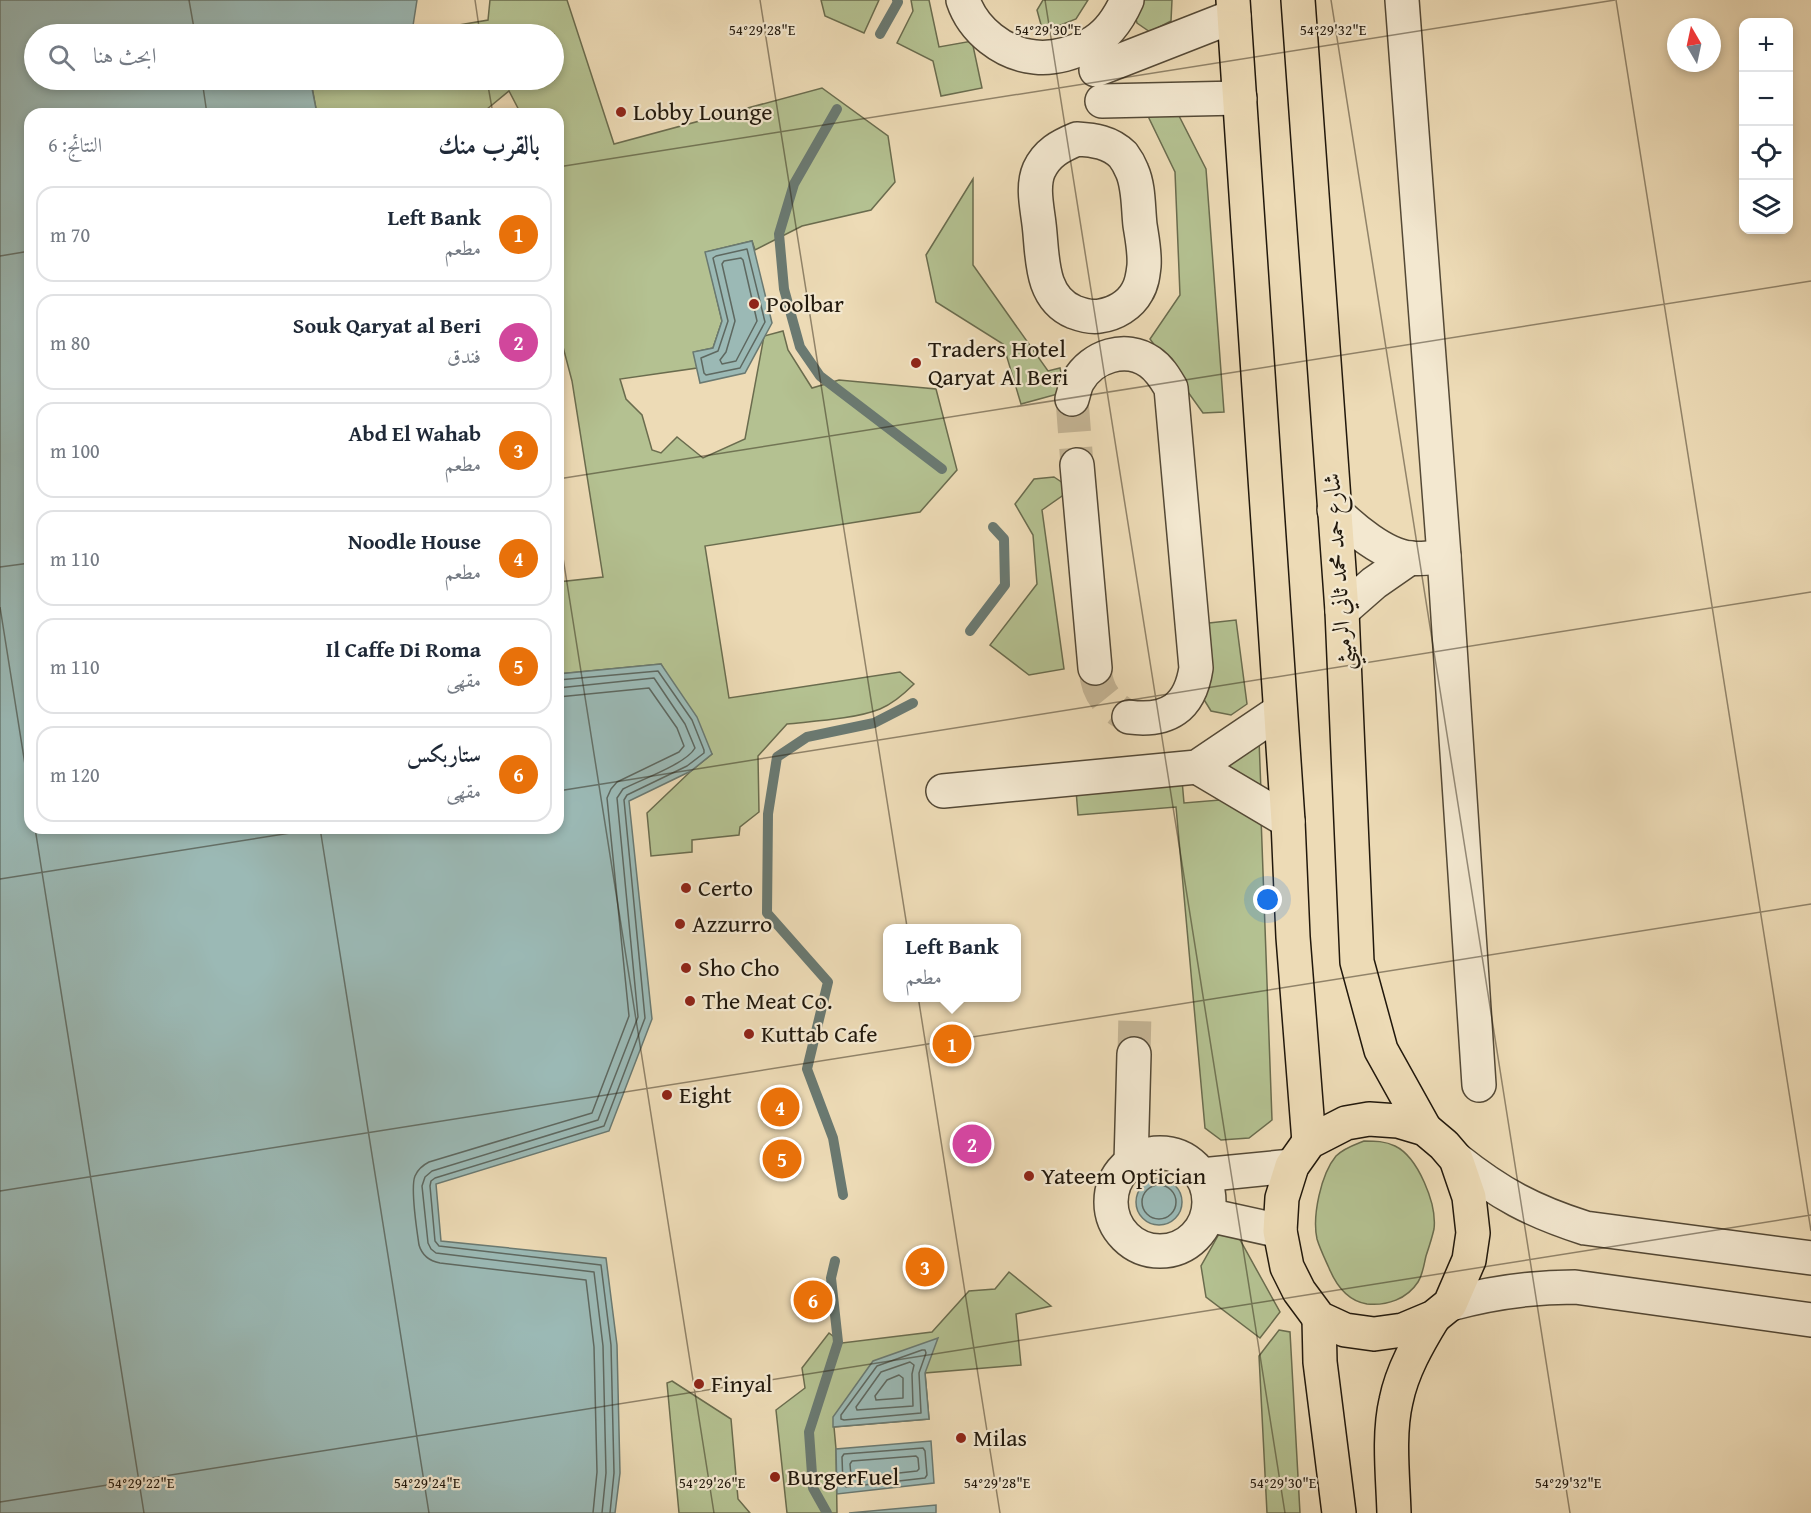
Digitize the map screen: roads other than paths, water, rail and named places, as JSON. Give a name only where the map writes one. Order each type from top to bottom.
[{"type":"main road","name":"شارع حمد محمد ثاني الرميثي","points":[[1298,0],[1341,611],[1357,962],[1381,1050],[1425,1129]]},
{"type":"main road","points":[[1234,8],[1288,821],[1293,937],[1300,1154],[1282,1198],[1280,1231],[1287,1267],[1299,1291],[1319,1318],[1346,1330],[1374,1334],[1403,1330],[1442,1310]]},
{"type":"main road","points":[[1300,1154],[1346,1123],[1369,1119],[1398,1121],[1425,1129],[1444,1145],[1456,1159],[1469,1197],[1473,1233],[1468,1260],[1442,1310],[1418,1344],[1395,1402],[1392,1446],[1394,1513]]},
{"type":"main road","points":[[1319,1318],[1320,1362],[1339,1513]]},
{"type":"street","points":[[963,0],[967,12],[985,34],[1008,50],[1036,57],[1064,55],[1096,72],[1240,98]]},
{"type":"street","points":[[1110,145],[1096,72],[1112,26],[1127,0]]},
{"type":"street","points":[[1402,0],[1444,556],[1479,1085]]},
{"type":"street","points":[[1096,72],[1234,8]]},
{"type":"street","points":[[1077,140],[1094,140],[1110,145],[1123,156],[1132,170],[1136,184],[1144,262],[1143,278],[1137,292],[1114,312],[1098,317],[1081,315],[1066,308],[1053,296],[1045,281],[1035,187],[1039,171],[1048,156],[1061,145],[1077,140]]},
{"type":"street","points":[[1123,306],[1149,361]]},
{"type":"street","points":[[1081,315],[1087,368]]},
{"type":"street","points":[[1072,399],[1077,382],[1087,368],[1101,358],[1117,354],[1134,355],[1149,361],[1162,373],[1171,388],[1196,668],[1194,683],[1187,697],[1177,708],[1163,716],[1147,719],[1129,717]]},
{"type":"street","points":[[1077,465],[1095,668]]},
{"type":"street","points":[[1334,510],[1350,526],[1389,551],[1410,558],[1444,556]]},
{"type":"street","points":[[1341,611],[1374,583],[1410,558]]},
{"type":"street","points":[[943,791],[1197,766],[1280,711]]},
{"type":"street","points":[[1197,766],[1288,821]]},
{"type":"street","points":[[1131,1163],[1134,1054]]},
{"type":"street","points":[[1154,1154],[1170,1154],[1185,1160],[1201,1175],[1206,1184],[1209,1199],[1208,1215],[1201,1229],[1190,1241],[1176,1249],[1159,1251],[1143,1248],[1128,1240],[1118,1227],[1112,1213],[1111,1196],[1116,1180],[1131,1163],[1154,1154]]},
{"type":"street","points":[[1201,1175],[1300,1154]]},
{"type":"street","points":[[1456,1159],[1484,1182],[1516,1202],[1550,1217],[1585,1228],[1811,1258]]},
{"type":"street","points":[[1208,1215],[1280,1231]]},
{"type":"street","points":[[1442,1310],[1481,1295],[1543,1287],[1575,1287],[1811,1320]]},
{"type":"water","points":[[0,0],[417,0],[413,24],[24,24],[24,90],[312,90],[316,108],[24,108],[24,834],[564,834],[564,673],[661,664],[697,717],[712,754],[691,771],[629,801],[652,1019],[609,1131],[436,1184],[441,1241],[606,1258],[617,1345],[620,1473],[615,1513],[0,1513]]},
{"type":"water","points":[[752,241],[772,323],[745,373],[700,383],[693,352],[713,348],[722,321],[705,252]]},
{"type":"water","points":[[1159,1179],[1175,1186],[1182,1202],[1175,1218],[1159,1225],[1143,1218],[1136,1202],[1143,1186]]},
{"type":"water","points":[[938,1338],[925,1373],[929,1419],[833,1427],[833,1417],[873,1361]]},
{"type":"water","points":[[931,1441],[934,1483],[837,1494],[836,1449]]},
{"type":"water","points":[[936,1505],[936,1513],[849,1513]]},
{"type":"waterway","points":[[880,34],[897,0]]},
{"type":"waterway","points":[[837,109],[794,184],[779,234],[784,289],[800,347],[820,376],[942,469]]},
{"type":"waterway","points":[[970,631],[1005,585],[1004,539],[993,527]]},
{"type":"waterway","points":[[843,1195],[833,1138],[807,1069],[828,982],[767,913],[768,814],[777,757],[807,737],[874,723],[913,703]]},
{"type":"waterway","points":[[827,1513],[813,1488],[809,1432],[838,1342],[831,1278],[835,1261]]},
{"type":"tunnel","points":[[1072,399],[1077,465]]},
{"type":"tunnel","points":[[1095,668],[1098,685],[1104,697],[1129,717]]},
{"type":"tunnel","points":[[1134,1054],[1135,1012]]},
{"type":"place","name":"Lobby Lounge","points":[[621,112]]},
{"type":"place","name":"Poolbar","points":[[754,304]]},
{"type":"place","name":"Traders Hotel Qaryat Al Beri","points":[[916,363]]},
{"type":"place","name":"Certo","points":[[686,888]]},
{"type":"place","name":"Azzurro","points":[[680,924]]},
{"type":"place","name":"Sho Cho","points":[[686,968]]},
{"type":"place","name":"The Meat Co.","points":[[690,1001]]},
{"type":"place","name":"Kuttab Cafe","points":[[749,1034]]},
{"type":"place","name":"Left Bank","points":[[952,1044]]},
{"type":"place","name":"Eight","points":[[667,1095]]},
{"type":"place","name":"Noodle House","points":[[780,1107]]},
{"type":"place","name":"Souk Qaryat al Beri","points":[[972,1144]]},
{"type":"place","name":"Il Caffe Di Roma","points":[[782,1159]]},
{"type":"place","name":"Yateem Optician","points":[[1029,1176]]},
{"type":"place","name":"Abd El Wahab","points":[[925,1267]]},
{"type":"place","name":"ستاربكس","points":[[813,1300]]},
{"type":"place","name":"Finyal","points":[[699,1384]]},
{"type":"place","name":"Milas","points":[[961,1438]]},
{"type":"place","name":"BurgerFuel","points":[[775,1477]]}]
